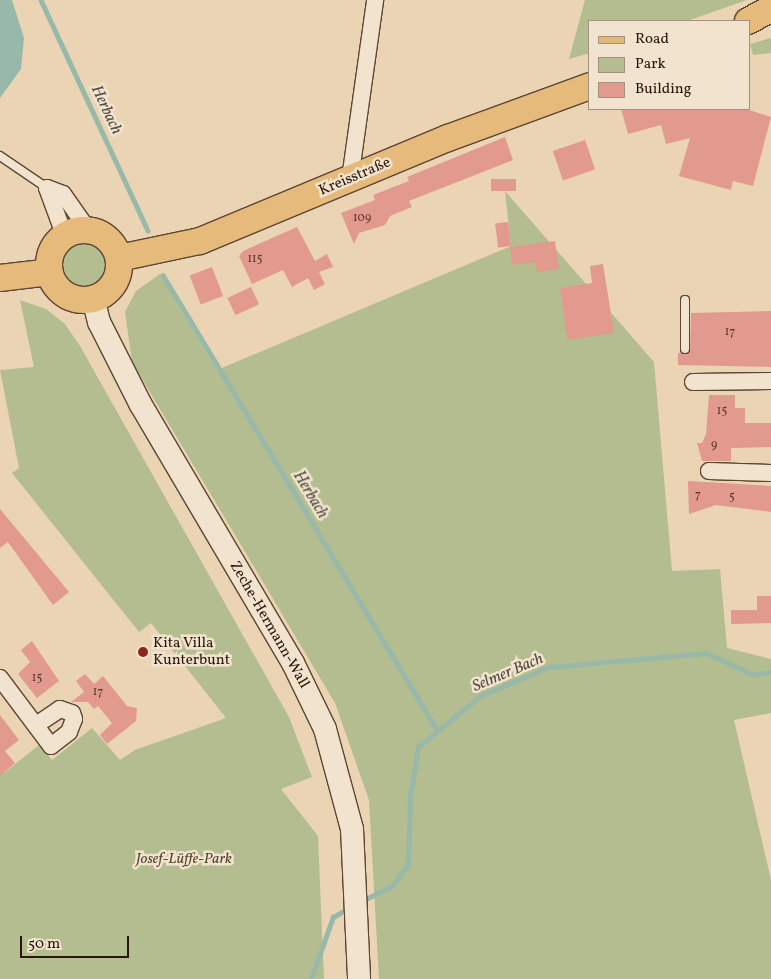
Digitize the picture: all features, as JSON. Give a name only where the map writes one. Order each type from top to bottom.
[{"type":"main road","points":[[751,21],[771,9]]},
{"type":"main road","points":[[751,22],[771,22]]},
{"type":"main road","name":"Kreisstraße","points":[[119,258],[200,241],[350,179],[588,87]]},
{"type":"main road","points":[[77,234],[108,238],[119,258],[114,283],[93,298],[66,295],[50,272],[55,246],[77,234]]},
{"type":"main road","points":[[0,278],[50,272]]},
{"type":"street","points":[[350,179],[375,0]]},
{"type":"street","points":[[47,188],[63,194],[77,234]]},
{"type":"street","points":[[47,188],[77,234]]},
{"type":"street","name":"Zeche-Hermann-Wall","points":[[93,298],[99,322],[141,406],[293,663],[325,729],[352,829],[357,884],[358,979]]},
{"type":"street","points":[[693,382],[771,382]]},
{"type":"street","points":[[709,471],[771,473]]},
{"type":"street","points":[[0,678],[36,725]]},
{"type":"lane","points":[[0,156],[47,188]]},
{"type":"lane","points":[[685,300],[686,349]]},
{"type":"green space","points":[[585,0],[747,0],[690,20],[588,20],[588,54],[569,59]]},
{"type":"green space","points":[[771,38],[771,53],[753,55],[751,44]]},
{"type":"green space","points":[[505,191],[654,362],[672,571],[720,569],[727,648],[771,659],[771,713],[734,720],[771,880],[771,979],[379,979],[369,800],[335,703],[132,362],[125,312],[136,291],[160,274],[217,370],[511,246]]},
{"type":"green space","points":[[86,239],[96,241],[105,247],[111,256],[113,266],[111,276],[105,285],[96,291],[86,293],[76,291],[67,285],[61,276],[59,266],[61,256],[67,247],[76,241]]},
{"type":"green space","name":"Josef-Lüffe-Park","points":[[20,300],[46,309],[65,324],[80,346],[289,717],[312,777],[281,789],[318,836],[324,979],[0,979],[0,768],[4,773],[39,745],[52,760],[92,728],[120,760],[135,750],[226,718],[151,623],[139,632],[12,473],[19,468],[0,370],[34,367]]},
{"type":"shaded area","points":[[0,0],[12,0],[24,38],[21,69],[0,98]]},
{"type":"building","points":[[621,110],[749,110],[771,117],[753,186],[733,181],[731,190],[679,176],[690,138],[666,144],[661,125],[628,134]]},
{"type":"building","points":[[505,137],[513,160],[409,201],[412,207],[390,216],[385,225],[359,233],[354,244],[341,213],[375,200],[373,195],[409,181],[407,177]]},
{"type":"building","points":[[585,140],[595,169],[563,180],[553,151]]},
{"type":"building","points":[[491,179],[516,179],[516,191],[491,191]]},
{"type":"building","points":[[508,222],[511,246],[498,247],[495,224]]},
{"type":"building","points":[[297,227],[315,261],[327,254],[333,267],[319,272],[325,284],[314,290],[308,278],[292,287],[283,270],[252,284],[239,256],[243,251]]},
{"type":"building","points":[[555,241],[559,269],[537,272],[535,262],[512,265],[510,247]]},
{"type":"building","points":[[603,264],[614,333],[567,340],[560,288],[592,283],[590,266]]},
{"type":"building","points":[[212,267],[223,296],[201,305],[190,276]]},
{"type":"building","points":[[251,287],[259,304],[235,315],[227,298]]},
{"type":"building","points":[[771,311],[771,367],[678,365],[678,353],[690,353],[691,313]]},
{"type":"building","points":[[709,395],[735,395],[735,408],[745,408],[745,423],[771,423],[771,447],[731,448],[731,461],[702,461],[697,443],[702,443],[706,434]]},
{"type":"building","points":[[688,481],[771,486],[771,512],[716,505],[689,514]]},
{"type":"building","points":[[0,509],[69,592],[53,605],[8,542],[0,548]]},
{"type":"building","points":[[757,596],[771,596],[771,623],[731,624],[731,610],[757,610]]},
{"type":"building","points":[[32,641],[59,681],[37,698],[18,674],[30,662],[21,650]]},
{"type":"building","points":[[85,674],[94,684],[103,676],[127,706],[137,708],[136,721],[107,744],[100,735],[112,723],[98,706],[94,709],[88,702],[71,702],[84,692],[76,681]]},
{"type":"building","points":[[0,715],[19,740],[5,751],[15,763],[0,776]]},
{"type":"waterway","name":"Herbach","points":[[41,0],[148,230]]},
{"type":"waterway","name":"Herbach","points":[[163,275],[436,728]]},
{"type":"waterway","name":"Selmer Bach","points":[[362,901],[393,885],[408,864],[410,796],[418,747],[480,696],[549,667],[706,653],[752,674],[771,672]]},
{"type":"waterway","points":[[311,979],[333,917],[349,908]]},
{"type":"place","name":"Kita Villa Kunterbunt","points":[[143,652]]}]
